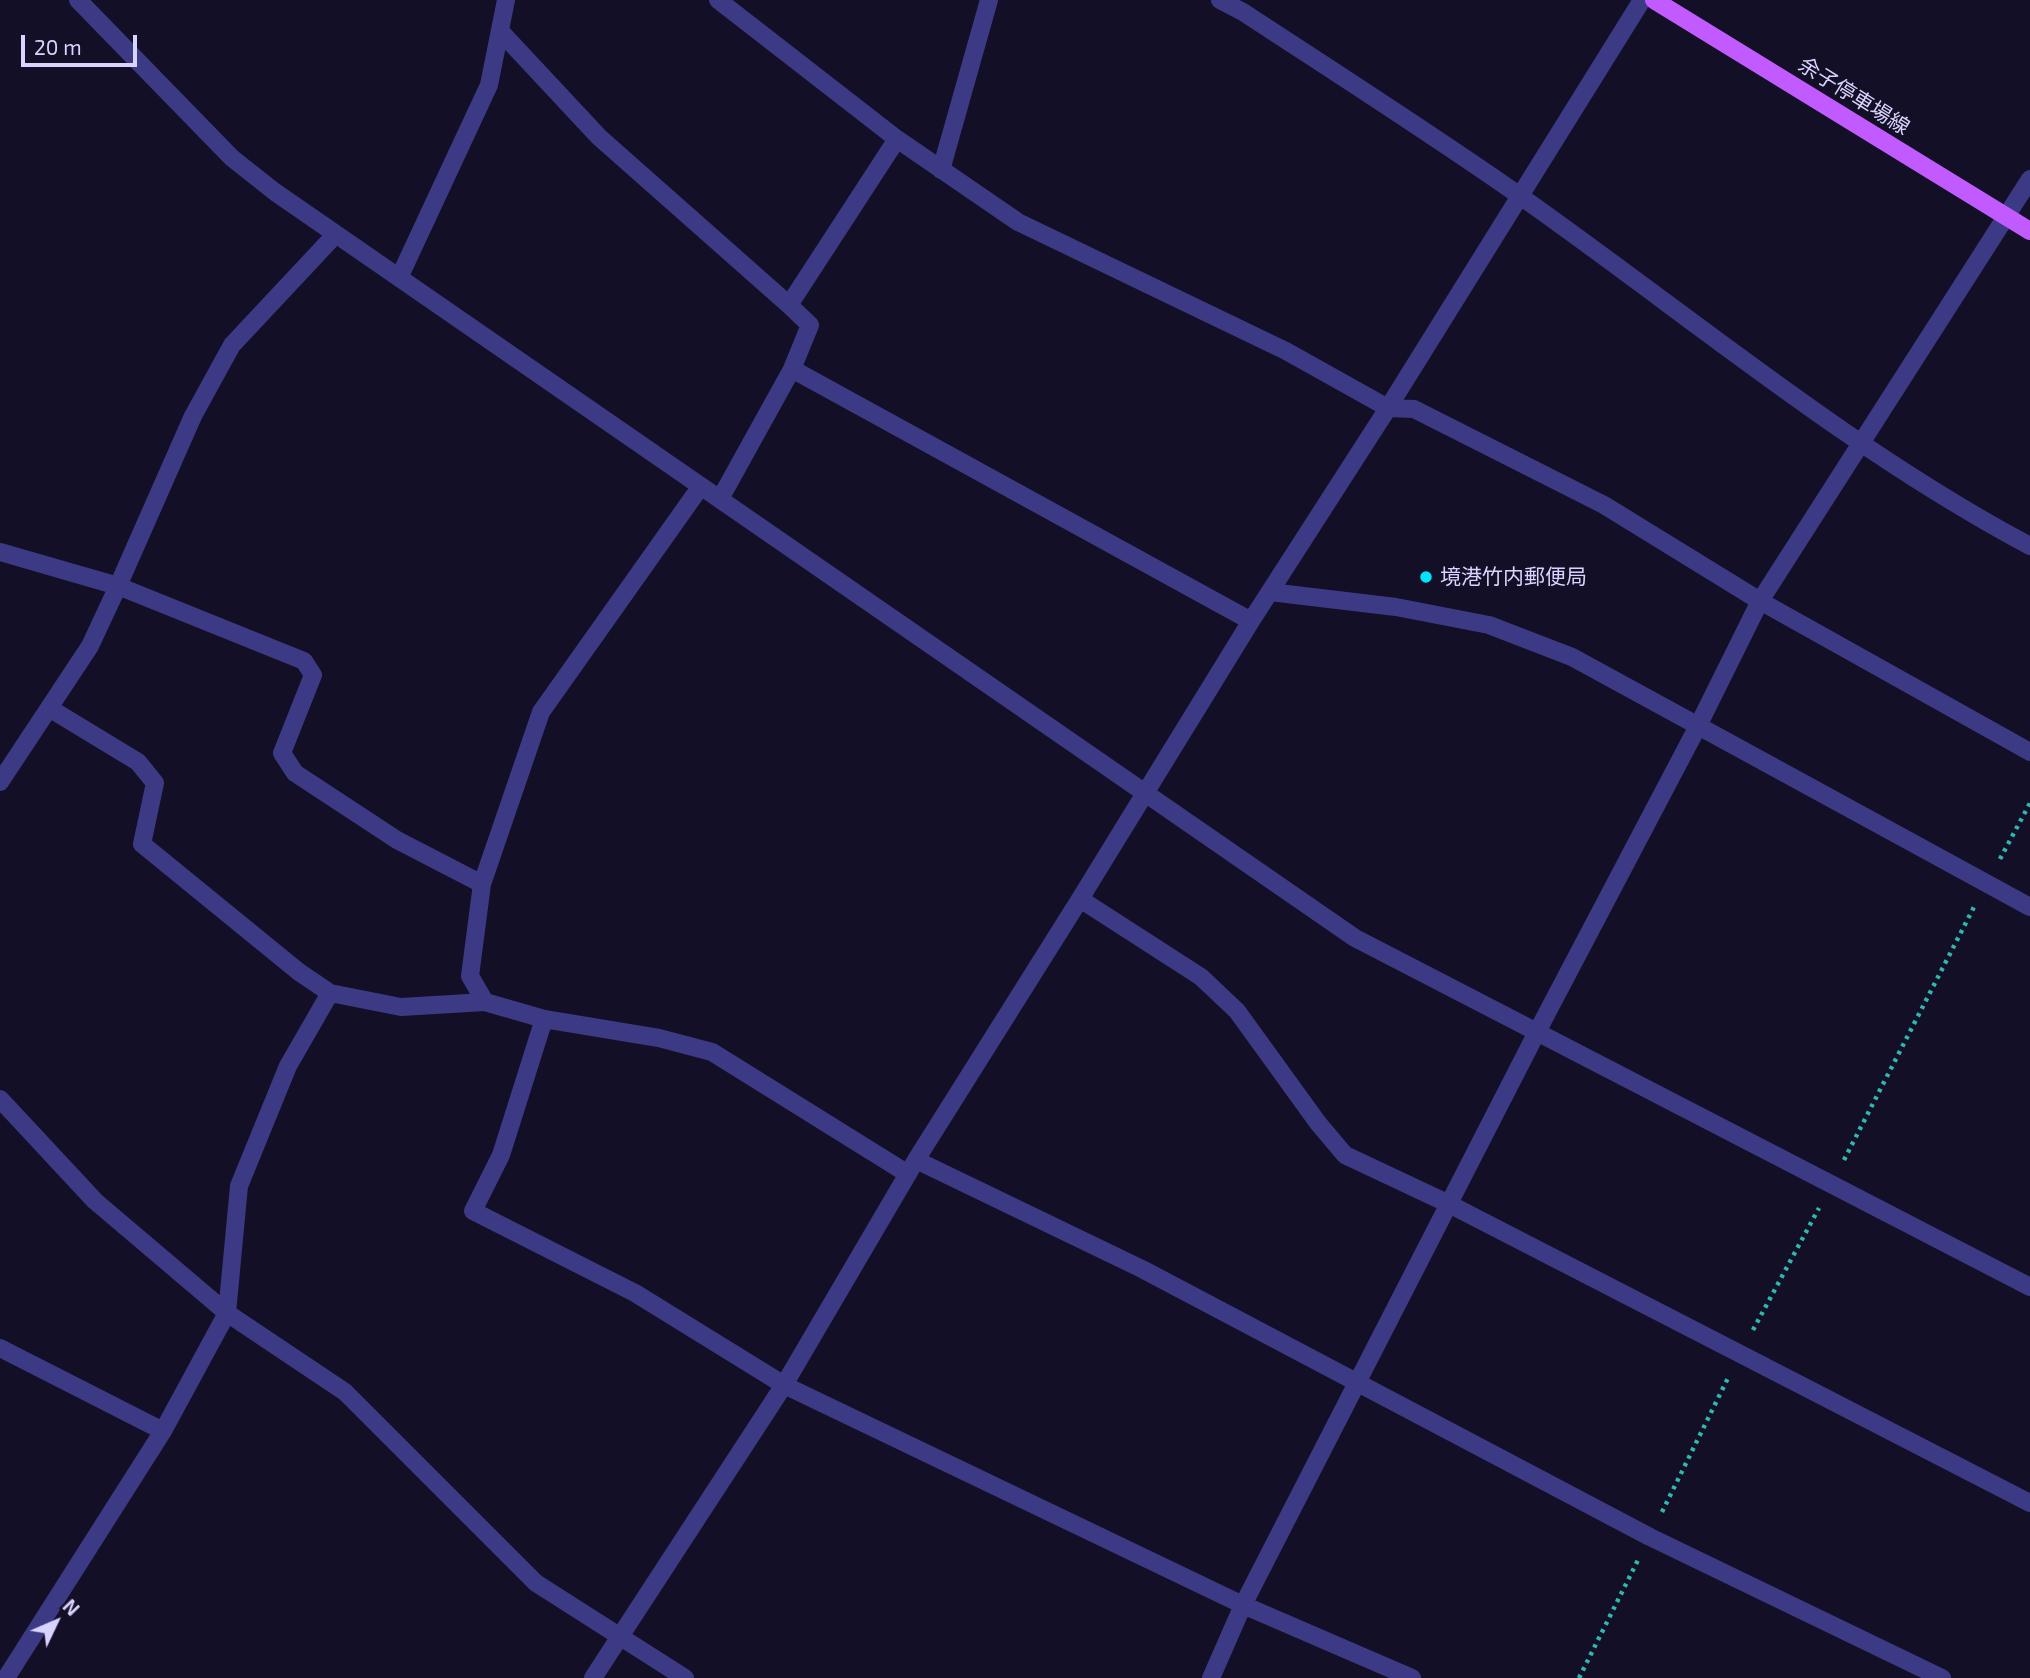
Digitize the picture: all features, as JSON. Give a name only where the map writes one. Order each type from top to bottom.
[{"type":"main road","name":"余子停車場線","points":[[1654,0],[2030,231]]},
{"type":"street","points":[[78,0],[232,158],[399,278],[1355,938],[2030,1287]]},
{"type":"street","points":[[399,278],[489,85],[506,0]]},
{"type":"street","points":[[718,0],[897,139],[1018,222],[1286,351],[1388,408],[1414,409],[1604,505],[1760,601],[2030,752]]},
{"type":"street","points":[[942,170],[989,0]]},
{"type":"street","points":[[1220,0],[1243,12],[1520,196],[1860,444],[2030,546]]},
{"type":"street","points":[[593,1678],[784,1385],[912,1167],[1251,621],[1388,408],[1642,0]]},
{"type":"street","points":[[500,31],[599,137],[810,326],[792,369],[720,499]]},
{"type":"street","points":[[789,305],[897,139]]},
{"type":"street","points":[[1211,1678],[1243,1605],[1536,1032],[1698,726],[1760,601],[2030,179]]},
{"type":"street","points":[[0,782],[90,646],[193,416],[232,345],[336,234]]},
{"type":"street","points":[[792,369],[1251,621]]},
{"type":"street","points":[[485,1002],[470,976],[482,884],[541,712],[701,486]]},
{"type":"street","points":[[0,552],[118,586],[304,661],[313,675],[282,753],[295,773],[397,840],[482,884]]},
{"type":"street","points":[[1270,592],[1396,607],[1489,625],[1572,657],[2030,908]]},
{"type":"street","points":[[50,708],[138,762],[155,783],[142,845],[299,972],[330,993],[401,1007],[485,1002],[544,1018],[659,1038],[712,1052],[912,1167],[1142,1269],[1650,1537],[1942,1678]]},
{"type":"street","points":[[1080,899],[1201,977],[1237,1011],[1345,1155],[1449,1204],[2030,1503]]},
{"type":"street","points":[[6,1678],[163,1431],[227,1313],[239,1186],[288,1066],[330,993]]},
{"type":"street","points":[[544,1018],[501,1155],[473,1211],[635,1293],[784,1385],[1243,1605],[1412,1678]]},
{"type":"street","points":[[0,1099],[95,1201],[227,1313],[345,1392],[536,1583],[685,1678]]},
{"type":"street","points":[[0,1348],[163,1431]]},
{"type":"path","points":[[1579,1678],[1740,1355],[1832,1185],[2030,803]]},
{"type":"place","name":"境港竹内郵便局","points":[[1426,577]]}]
